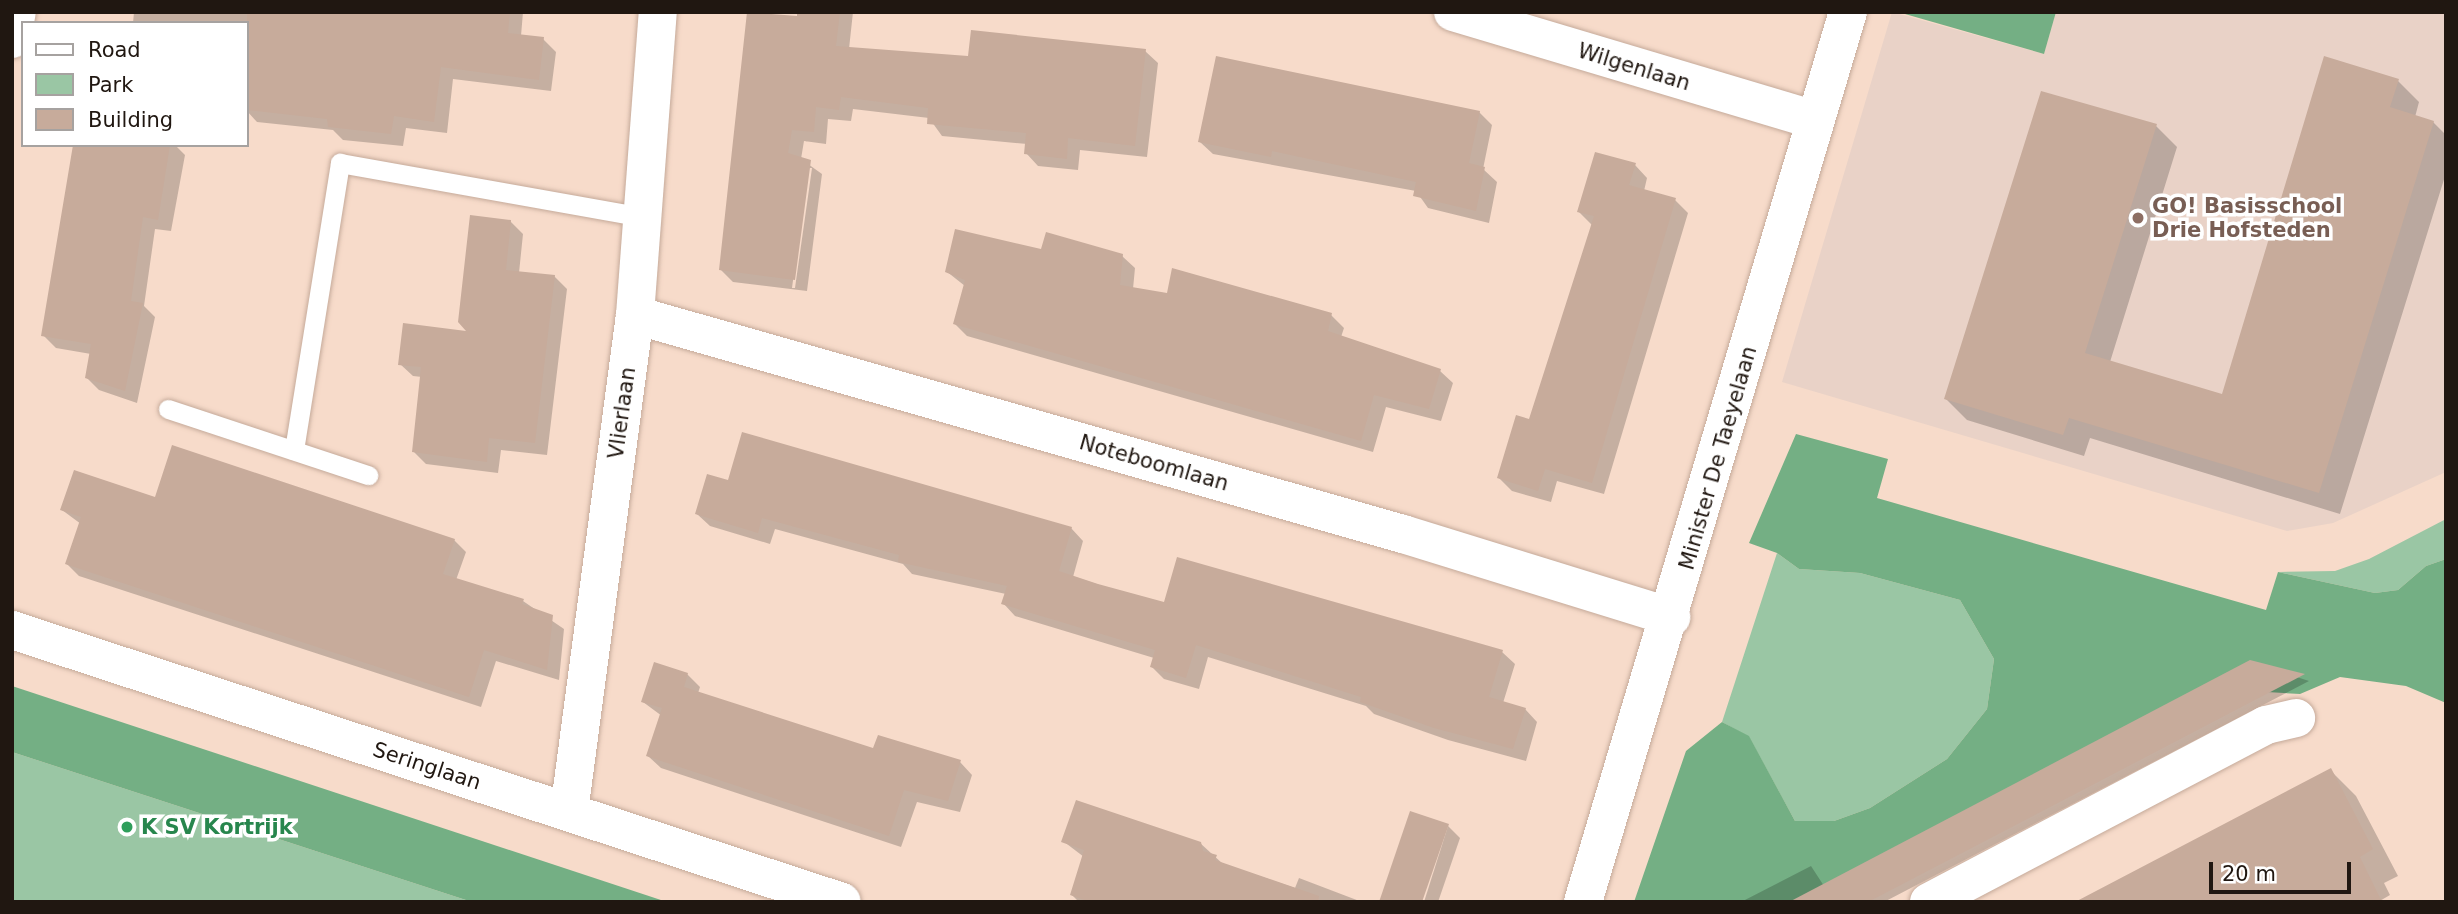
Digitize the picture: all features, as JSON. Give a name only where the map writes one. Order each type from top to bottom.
[{"type":"street","points":[[12,39],[17,12]]},
{"type":"street","name":"Vlierlaan","points":[[569,812],[635,315],[658,12]]},
{"type":"street","name":"Wilgenlaan","points":[[1453,12],[1815,121]]},
{"type":"street","name":"Minister De Taeyelaan","points":[[1583,902],[1671,617],[1848,12]]},
{"type":"street","name":"Noteboomlaan","points":[[635,315],[1403,534],[1671,617]]},
{"type":"street","name":"Seringlaan","points":[[12,630],[842,902]]},
{"type":"street","points":[[1929,902],[2266,725],[2296,718]]},
{"type":"lane","points":[[294,450],[340,163],[644,217]]},
{"type":"lane","points":[[168,409],[368,475]]},
{"type":"shaded area","name":"GO! Basisschool Drie Hofsteden","points":[[1892,12],[2044,54],[2056,12],[2446,12],[2446,472],[2333,523],[2287,531],[1782,382]]},
{"type":"green space","points":[[1898,12],[2056,12],[2044,54]]},
{"type":"green space","points":[[1796,434],[1888,459],[1877,498],[2266,610],[2278,572],[2375,593],[2398,590],[2426,566],[2446,559],[2446,703],[2406,686],[2340,677],[2300,694],[2267,692],[1814,902],[1634,902],[1686,751],[1722,722],[1749,736],[1795,821],[1834,821],[1870,808],[1947,759],[1987,709],[1994,659],[1960,600],[1860,573],[1799,569],[1777,553],[1749,543]]},
{"type":"green space","points":[[2446,519],[2446,559],[2426,566],[2398,590],[2375,593],[2278,572],[2335,571],[2369,559]]},
{"type":"green space","points":[[1777,553],[1799,569],[1860,573],[1960,600],[1994,659],[1987,709],[1947,759],[1870,808],[1834,821],[1795,821],[1749,737],[1722,722]]},
{"type":"green space","points":[[12,686],[667,902],[472,902],[12,752]]},
{"type":"green space","name":"K SV Kortrijk","points":[[12,752],[472,902],[12,902]]},
{"type":"building","points":[[247,12],[510,12],[508,33],[544,37],[539,80],[441,67],[434,122],[394,116],[391,134],[328,127],[327,119],[248,110]]},
{"type":"building","points":[[747,12],[797,16],[797,12],[840,12],[836,46],[968,56],[971,30],[1146,49],[1135,146],[1068,138],[1067,159],[1024,154],[1026,133],[927,124],[928,108],[841,97],[839,110],[816,107],[814,132],[792,130],[788,153],[811,160],[795,280],[719,270]]},
{"type":"building","points":[[1216,56],[1480,111],[1469,163],[1485,167],[1476,211],[1413,196],[1416,182],[1272,151],[1271,157],[1198,142]]},
{"type":"building","points":[[2324,56],[2399,79],[2390,107],[2434,121],[2319,493],[2069,418],[2063,435],[1944,399],[2041,91],[2157,124],[2085,353],[2222,394]]},
{"type":"building","points":[[73,147],[170,147],[158,220],[143,217],[131,301],[143,303],[125,391],[85,378],[91,344],[41,336]]},
{"type":"building","points":[[1595,152],[1636,163],[1629,185],[1676,198],[1592,483],[1545,469],[1538,491],[1497,478],[1516,415],[1529,419],[1594,216],[1577,212]]},
{"type":"building","points":[[470,215],[511,220],[506,270],[555,275],[535,443],[489,438],[487,462],[412,452],[421,367],[398,365],[403,323],[466,331],[458,322]]},
{"type":"building","points":[[955,229],[1041,249],[1046,232],[1123,254],[1120,285],[1167,293],[1172,268],[1332,313],[1328,331],[1441,369],[1429,409],[1374,395],[1361,441],[953,324],[965,280],[945,272]]},
{"type":"building","points":[[742,432],[1072,527],[1059,571],[1098,584],[1164,602],[1177,557],[1503,650],[1489,697],[1526,708],[1513,749],[1434,728],[1360,702],[1361,697],[1196,645],[1186,678],[1150,667],[1155,650],[1001,604],[1007,586],[898,562],[899,555],[762,518],[758,533],[695,514],[707,474],[728,480]]},
{"type":"building","points":[[172,445],[455,539],[443,574],[524,599],[522,604],[553,615],[547,670],[484,650],[469,697],[65,564],[81,517],[60,510],[74,470],[155,497]]},
{"type":"building","points":[[2250,660],[2305,674],[1868,902],[1789,902]]},
{"type":"building","points":[[654,662],[688,673],[684,687],[873,748],[878,735],[961,760],[948,801],[904,790],[889,836],[646,756],[662,708],[641,702]]},
{"type":"building","points":[[2331,768],[2373,849],[2360,857],[2382,902],[2075,902]]},
{"type":"building","points":[[1076,800],[1201,842],[1203,851],[1217,855],[1215,860],[1319,896],[1318,902],[1090,902],[1070,895],[1084,850],[1061,842]]},
{"type":"building","points":[[1410,811],[1449,824],[1422,902],[1379,902]]},
{"type":"place","name":"GO! Basisschool Drie Hofsteden","points":[[2138,218]]},
{"type":"place","name":"K SV Kortrijk","points":[[127,827]]}]
